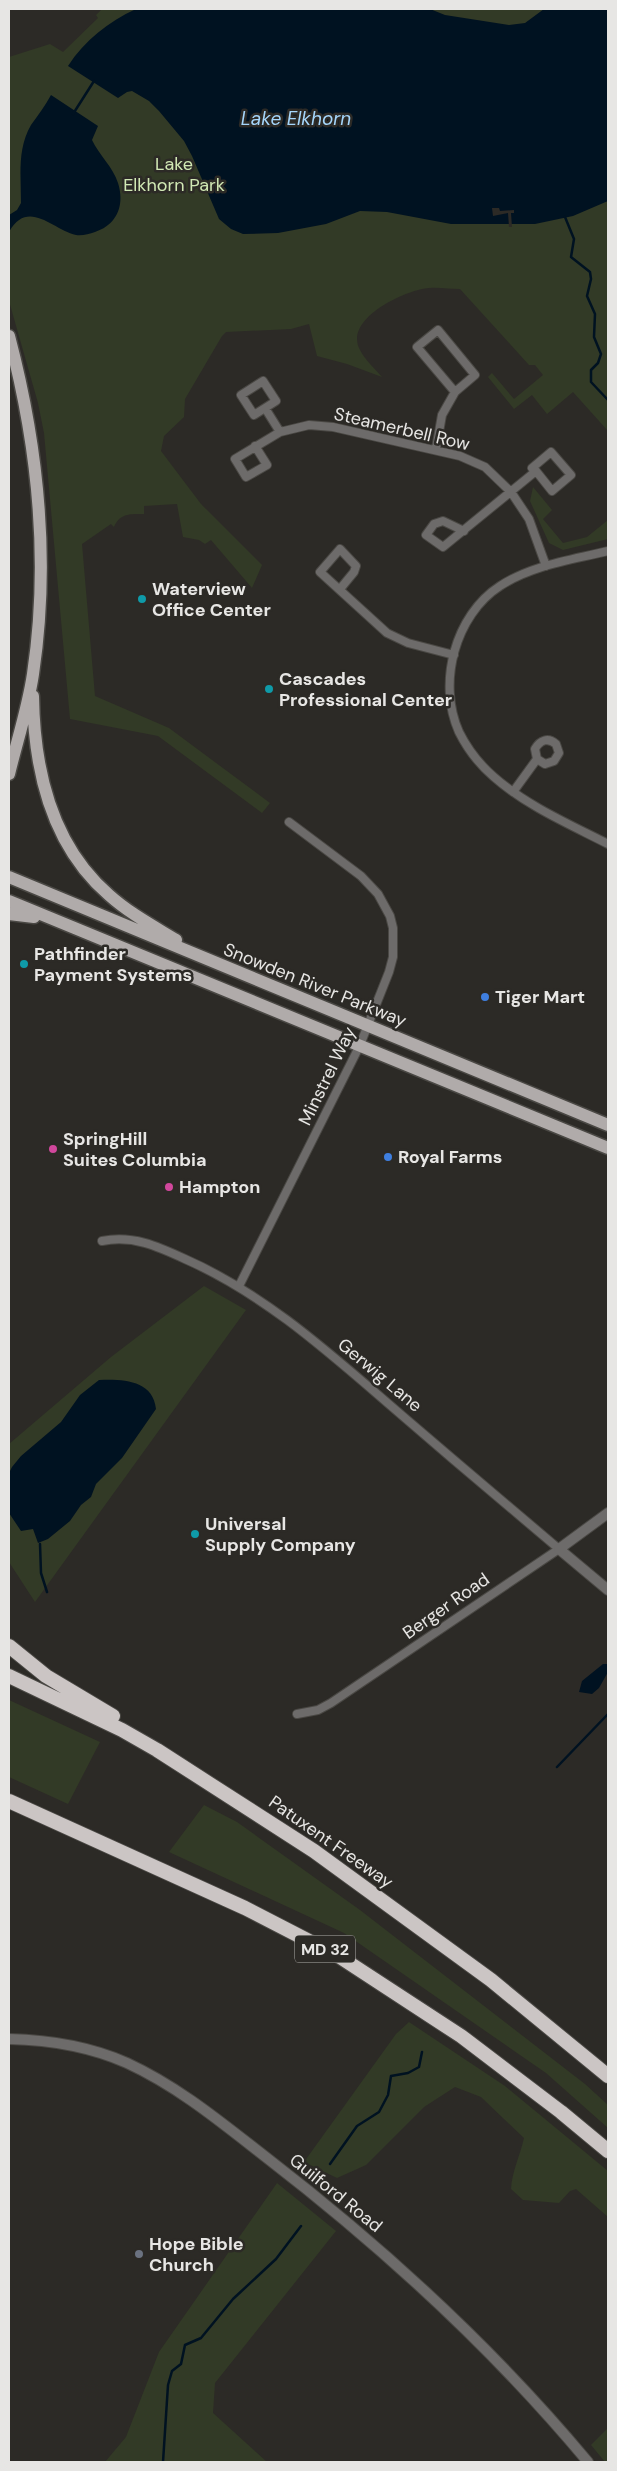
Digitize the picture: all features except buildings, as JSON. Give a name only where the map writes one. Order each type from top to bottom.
[{"type":"highway","points":[[9,1646],[46,1676],[122,1721],[196,1773]]},
{"type":"highway","name":"Patuxent Freeway","points":[[9,1676],[122,1730],[196,1773],[376,1894],[491,1980],[608,2076]]},
{"type":"highway","name":"MD 32","points":[[9,1801],[304,1937],[374,1977],[506,2069],[608,2151]]},
{"type":"highway","points":[[9,1812],[157,1868]]},
{"type":"main road","points":[[9,336],[31,435],[39,514],[39,600],[32,675],[9,774]]},
{"type":"main road","points":[[32,675],[35,740],[41,777],[48,802],[68,843],[81,863],[108,894],[135,915],[212,962]]},
{"type":"main road","name":"Snowden River Parkway","points":[[9,877],[608,1124]]},
{"type":"main road","points":[[9,901],[608,1148]]},
{"type":"main road","points":[[9,914],[54,919]]},
{"type":"street","points":[[436,449],[442,415],[455,392],[475,375],[438,330],[417,347],[455,392]]},
{"type":"street","points":[[263,381],[276,401],[265,408],[254,415],[241,395],[263,381]]},
{"type":"street","points":[[265,408],[280,432]]},
{"type":"street","name":"Steamerbell Row","points":[[256,446],[280,432],[300,426],[320,425],[436,449],[476,462],[497,477],[511,492],[529,519],[546,566]]},
{"type":"street","points":[[551,452],[571,475],[552,491],[536,471],[532,468],[551,452]]},
{"type":"street","points":[[464,531],[443,521],[434,524],[426,535],[443,547],[464,531],[536,471]]},
{"type":"street","points":[[340,589],[354,572],[356,566],[355,562],[340,549],[320,572],[387,633],[408,643],[454,655]]},
{"type":"street","points":[[608,551],[546,566],[512,578],[486,597],[465,624],[454,655],[450,684],[451,699],[459,732],[479,762],[512,792],[547,813],[608,844]]},
{"type":"street","points":[[512,792],[537,759]]},
{"type":"street","name":"Minstrel Way","points":[[239,1286],[369,1026],[393,957],[394,938],[390,916],[382,900],[371,885],[289,822]]},
{"type":"street","name":"Gerwig Lane","points":[[102,1241],[118,1238],[148,1243],[211,1270],[283,1315],[608,1590]]},
{"type":"street","name":"Berger Road","points":[[297,1714],[318,1710],[331,1703],[608,1513]]},
{"type":"street","name":"Guilford Road","points":[[9,2039],[62,2044],[100,2054],[151,2075],[193,2101],[311,2191],[414,2280],[515,2379],[588,2462]]},
{"type":"green space","name":"Lake Elkhorn Park","points":[[102,9],[608,9],[608,431],[573,392],[547,414],[532,395],[514,409],[488,377],[492,373],[514,399],[543,375],[535,365],[529,365],[460,289],[433,288],[418,290],[392,300],[379,308],[368,317],[360,328],[357,339],[360,350],[367,361],[382,377],[347,364],[317,356],[309,324],[291,329],[226,332],[185,399],[184,417],[164,436],[161,451],[201,504],[262,565],[252,588],[211,540],[205,544],[199,540],[183,537],[177,504],[144,506],[144,514],[130,514],[122,517],[116,522],[114,527],[111,524],[82,544],[95,696],[169,728],[270,803],[262,813],[158,736],[70,719],[44,433],[38,403],[9,301],[9,57],[50,44],[63,52],[98,18],[96,15]]},
{"type":"green space","points":[[533,487],[552,510],[543,519],[563,543],[587,537],[608,520],[608,539],[563,550],[549,543],[530,501]]},
{"type":"green space","points":[[204,1286],[246,1310],[35,1602],[9,1562],[9,1444],[111,1357]]},
{"type":"green space","points":[[9,1700],[100,1742],[68,1804],[9,1777]]},
{"type":"green space","points":[[204,1805],[237,1822],[360,1910],[585,2084],[608,2105],[608,2128],[546,2073],[344,1933],[169,1852]]},
{"type":"green space","points":[[409,2022],[505,2086],[608,2171],[608,2217],[576,2189],[570,2191],[559,2203],[523,2200],[511,2189],[524,2138],[481,2097],[455,2087],[424,2107],[366,2165],[337,2178],[304,2162],[396,2034]]},
{"type":"green space","points":[[277,2183],[336,2231],[215,2383],[213,2413],[267,2462],[105,2462],[126,2437],[159,2352]]},
{"type":"green space","points":[[608,2428],[608,2462],[605,2462],[591,2445]]},
{"type":"water","name":"Lake Elkhorn","points":[[136,9],[430,9],[445,15],[509,25],[525,23],[544,9],[608,9],[608,201],[573,216],[535,224],[451,224],[387,212],[360,211],[326,224],[278,233],[243,234],[231,229],[219,219],[184,141],[149,101],[132,91],[118,98],[68,66],[82,48],[98,33]]},
{"type":"water","points":[[51,95],[98,126],[92,140],[113,172],[120,191],[120,206],[117,213],[114,219],[103,229],[83,235],[76,235],[41,219],[24,217],[16,222],[9,232],[9,215],[17,210],[21,203],[21,163],[27,134]]},
{"type":"water","points":[[99,1380],[127,1381],[143,1387],[154,1399],[156,1409],[122,1458],[96,1484],[91,1497],[81,1505],[70,1521],[48,1539],[38,1543],[33,1529],[21,1531],[9,1513],[9,1473],[21,1456],[61,1422],[80,1395]]},
{"type":"water","points":[[603,1664],[607,1664],[608,1672],[599,1688],[592,1694],[579,1692],[582,1681]]},
{"type":"pier","points":[[492,208],[499,208],[500,211],[514,210],[514,213],[511,213],[512,227],[509,227],[508,213],[493,216]]},
{"type":"waterway","points":[[73,114],[94,81]]},
{"type":"waterway","points":[[565,217],[574,239],[571,257],[590,272],[591,279],[587,296],[595,314],[594,337],[601,354],[598,363],[591,370],[591,382],[608,400]]},
{"type":"waterway","points":[[40,1544],[41,1573],[47,1592]]},
{"type":"waterway","points":[[557,1767],[608,1714]]},
{"type":"waterway","points":[[330,2164],[357,2126],[379,2112],[388,2095],[391,2076],[408,2073],[419,2067],[422,2052]]},
{"type":"waterway","points":[[163,2462],[168,2385],[172,2371],[181,2364],[185,2345],[201,2338],[233,2299],[276,2259],[301,2226]]},
{"type":"place","name":"Waterview Office Center","points":[[142,599]]},
{"type":"place","name":"Cascades Professional Center","points":[[269,689]]},
{"type":"place","name":"Pathfinder Payment Systems","points":[[24,964]]},
{"type":"place","name":"Tiger Mart","points":[[485,997]]},
{"type":"place","name":"SpringHill Suites Columbia","points":[[53,1149]]},
{"type":"place","name":"Royal Farms","points":[[388,1157]]},
{"type":"place","name":"Hampton","points":[[169,1187]]},
{"type":"place","name":"Universal Supply Company","points":[[195,1534]]},
{"type":"place","name":"Hope Bible Church","points":[[139,2254]]}]
